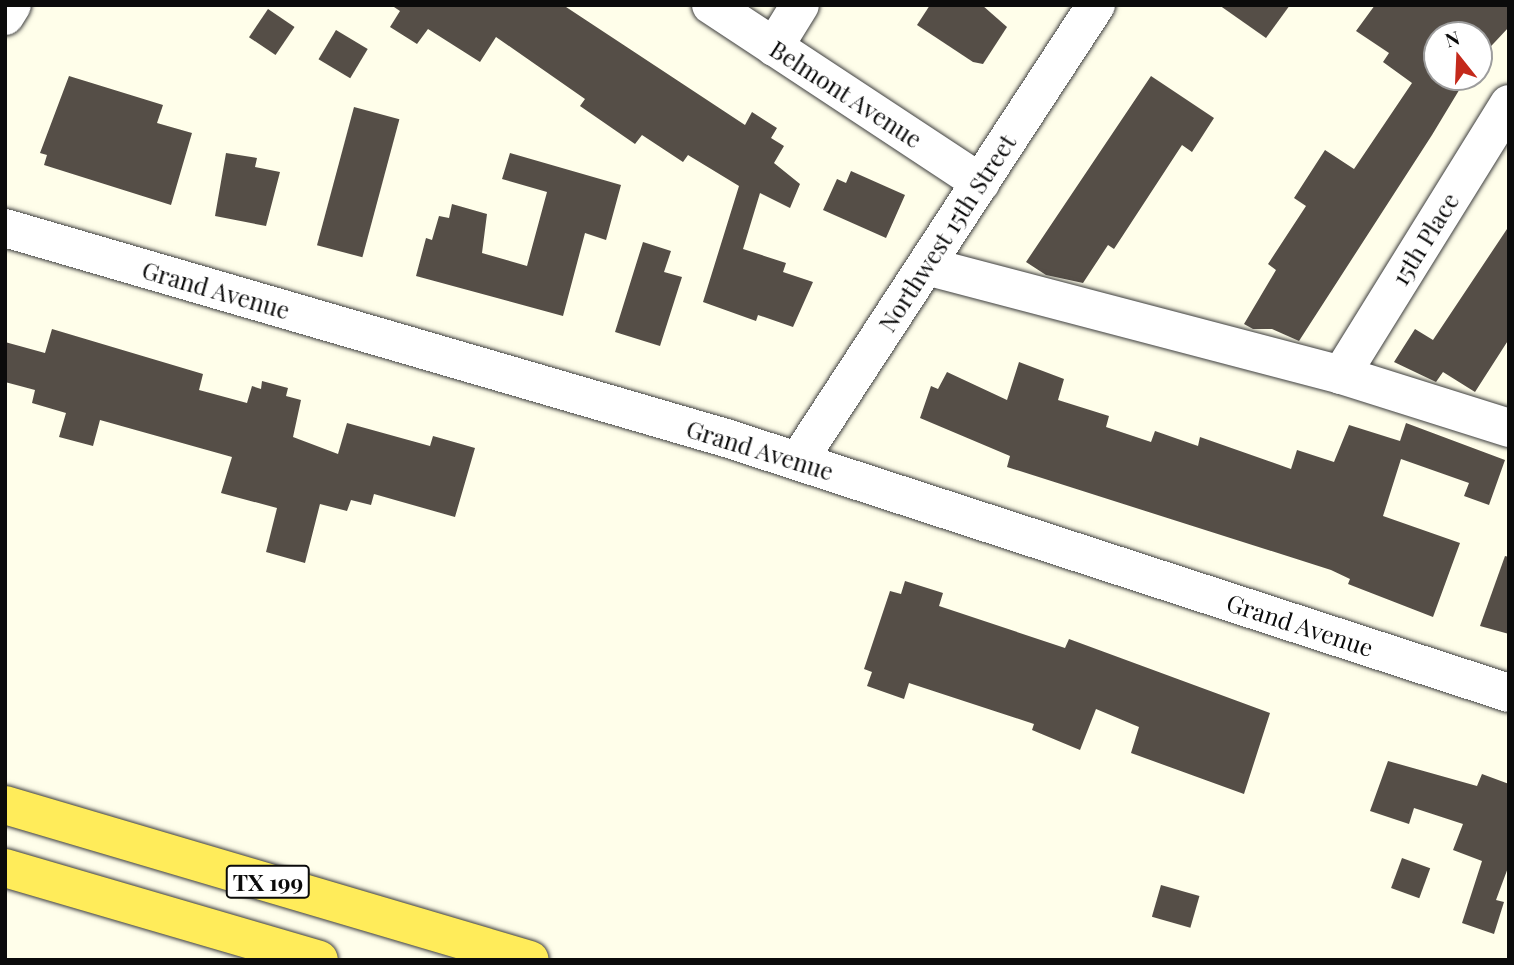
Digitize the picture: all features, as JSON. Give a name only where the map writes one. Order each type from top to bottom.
[{"type":"main road","name":"TX 199","points":[[5,805],[530,960]]},
{"type":"main road","name":"TX 199","points":[[5,868],[319,960]]},
{"type":"street","points":[[5,16],[12,5]]},
{"type":"street","name":"Belmont Avenue","points":[[711,5],[981,183]]},
{"type":"street","points":[[774,47],[800,5]]},
{"type":"street","name":"Northwest 15th Street","points":[[798,461],[1096,5]]},
{"type":"street","name":"15th Place","points":[[1341,375],[1509,104]]},
{"type":"street","name":"Grand Avenue","points":[[5,228],[798,461],[1509,693]]},
{"type":"street","points":[[926,266],[1341,375],[1509,428]]},
{"type":"building","points":[[391,5],[563,5],[745,125],[752,112],[777,128],[771,138],[784,146],[774,163],[800,184],[790,208],[760,193],[743,249],[786,263],[783,272],[813,282],[793,327],[758,315],[756,321],[703,302],[739,186],[688,155],[683,162],[642,135],[635,144],[580,106],[585,99],[496,37],[480,62],[428,29],[417,44],[390,27],[400,11]]},
{"type":"building","points":[[930,5],[982,5],[1007,27],[983,64],[973,62],[917,25]]},
{"type":"building","points":[[1219,5],[1290,5],[1266,38]]},
{"type":"building","points":[[1375,5],[1509,5],[1509,27],[1493,44],[1493,21],[1423,21],[1423,91],[1459,91],[1299,341],[1272,329],[1253,329],[1244,324],[1276,270],[1268,264],[1306,206],[1294,198],[1325,150],[1354,169],[1412,83],[1383,62],[1389,53],[1356,31]]},
{"type":"building","points":[[268,9],[295,27],[276,55],[249,37]]},
{"type":"building","points":[[336,30],[368,49],[350,78],[318,59]]},
{"type":"building","points":[[69,76],[163,105],[157,123],[192,133],[171,205],[44,165],[47,155],[40,153]]},
{"type":"building","points":[[1151,76],[1214,118],[1192,152],[1182,145],[1114,249],[1108,245],[1083,283],[1046,275],[1026,262]]},
{"type":"building","points":[[354,107],[399,119],[362,257],[317,245]]},
{"type":"building","points":[[226,153],[257,158],[255,167],[280,172],[266,226],[215,216]]},
{"type":"building","points":[[510,153],[621,185],[606,240],[585,233],[563,316],[416,276],[426,238],[432,240],[439,216],[449,218],[452,204],[487,214],[482,253],[527,266],[547,192],[502,179]]},
{"type":"building","points":[[851,171],[905,195],[886,238],[823,210],[837,179],[846,183]]},
{"type":"building","points":[[1509,226],[1509,339],[1475,392],[1443,372],[1436,382],[1394,362],[1415,329],[1433,340]]},
{"type":"building","points":[[643,242],[671,251],[664,272],[682,277],[660,346],[615,332]]},
{"type":"building","points":[[52,329],[203,374],[199,390],[247,403],[252,386],[261,389],[262,381],[288,388],[286,396],[301,400],[293,437],[338,454],[347,423],[430,446],[433,436],[475,448],[455,517],[374,494],[371,505],[351,500],[347,511],[320,504],[305,563],[266,552],[277,508],[221,493],[232,457],[100,420],[93,446],[59,437],[66,413],[32,403],[35,390],[5,382],[5,342],[45,353]]},
{"type":"building","points":[[1019,362],[1064,379],[1058,400],[1109,416],[1106,427],[1151,442],[1155,431],[1198,446],[1200,437],[1291,469],[1297,450],[1334,462],[1349,425],[1400,441],[1406,423],[1505,460],[1489,505],[1464,496],[1469,483],[1401,459],[1383,516],[1460,543],[1433,617],[1348,584],[1350,579],[1331,570],[1007,467],[1010,456],[920,418],[931,386],[938,389],[947,372],[1007,400]]},
{"type":"building","points":[[1505,556],[1509,557],[1509,634],[1480,626]]},
{"type":"building","points":[[905,581],[943,593],[939,606],[1065,648],[1069,639],[1270,713],[1244,794],[1131,753],[1139,727],[1096,709],[1080,750],[1032,730],[1034,724],[909,683],[904,699],[867,686],[872,672],[864,669],[890,591],[901,594]]},
{"type":"building","points":[[1388,761],[1477,786],[1482,774],[1509,784],[1509,865],[1496,900],[1504,902],[1494,934],[1462,923],[1482,861],[1453,850],[1463,824],[1414,808],[1409,824],[1370,811]]},
{"type":"building","points":[[1402,858],[1430,868],[1419,898],[1391,888]]},
{"type":"building","points":[[1161,885],[1199,896],[1190,928],[1152,917]]}]
